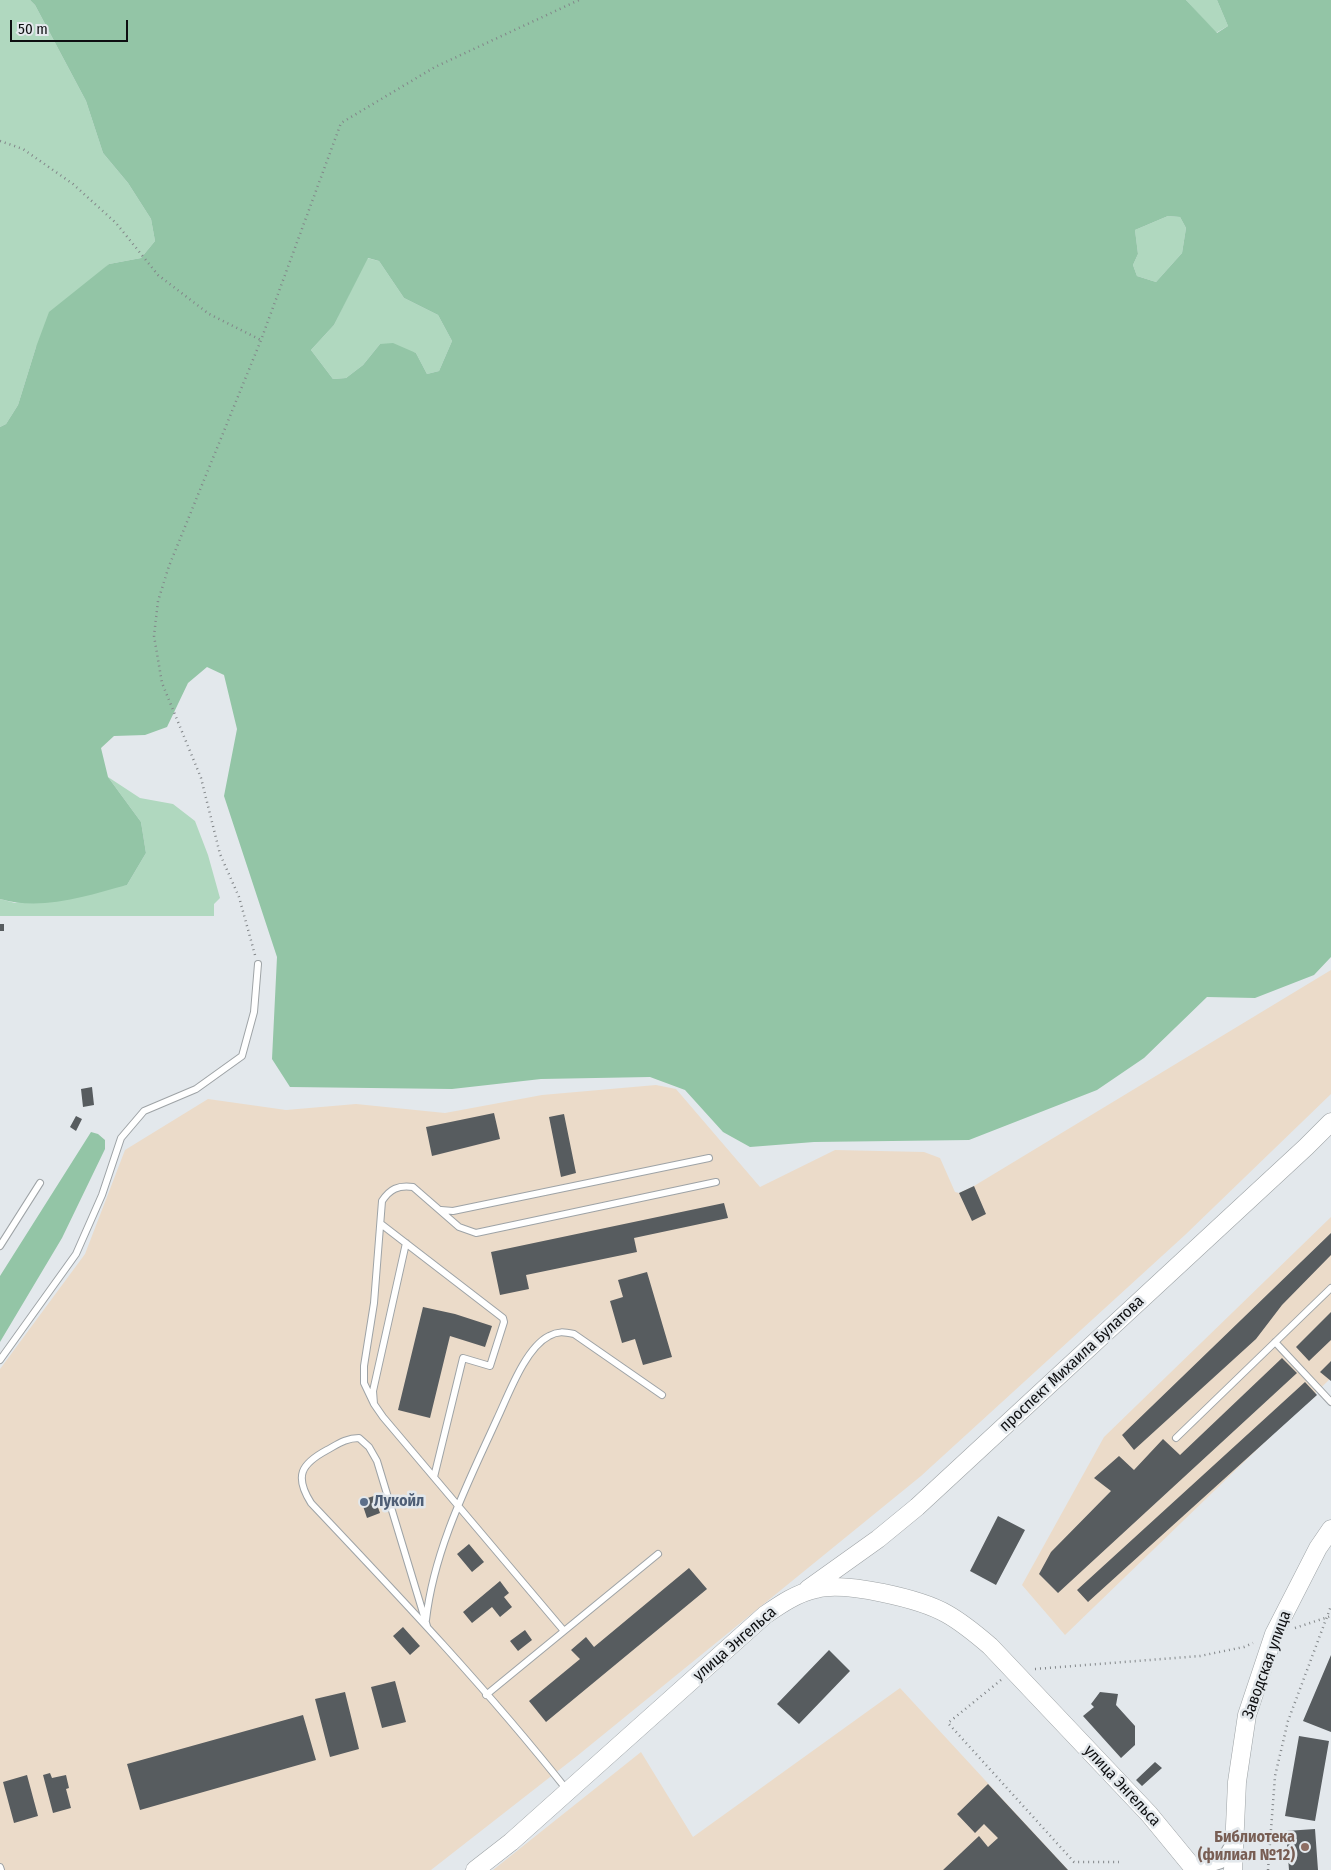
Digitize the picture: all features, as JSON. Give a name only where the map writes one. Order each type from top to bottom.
[{"type":"street","name":"проспект Михаила Булатова","points":[[803,1593],[878,1539],[917,1507],[1331,1122]]},
{"type":"street","name":"Заводская улица","points":[[1233,1870],[1237,1782],[1247,1715],[1274,1634],[1318,1548],[1331,1530]]},
{"type":"street","name":"улица Энгельса","points":[[475,1870],[511,1842],[765,1615],[803,1593],[828,1587],[846,1588],[911,1600],[946,1613],[967,1626],[990,1646],[1020,1677],[1154,1820],[1193,1867]]},
{"type":"street","name":"Заводская улица","points":[[1193,1867],[1206,1867],[1221,1862],[1233,1842]]},
{"type":"lane","points":[[0,1360],[76,1254],[102,1195],[121,1138],[144,1111],[196,1089],[242,1056],[254,1012],[258,964]]},
{"type":"lane","points":[[440,1210],[454,1211],[709,1158]]},
{"type":"lane","points":[[564,1632],[383,1417],[374,1404],[364,1382],[364,1366],[374,1303],[382,1201],[387,1194],[399,1187],[413,1187],[459,1227],[476,1233],[716,1182]]},
{"type":"lane","points":[[0,1246],[40,1183]]},
{"type":"lane","points":[[381,1224],[501,1315],[504,1322],[490,1366],[463,1358],[434,1477]]},
{"type":"lane","points":[[374,1404],[373,1391],[406,1243]]},
{"type":"lane","points":[[1176,1438],[1331,1288]]},
{"type":"lane","points":[[427,1626],[429,1598],[458,1506],[520,1369],[547,1336],[560,1331],[574,1334],[662,1395]]},
{"type":"lane","points":[[1275,1342],[1331,1402]]},
{"type":"lane","points":[[427,1626],[377,1461],[369,1447],[359,1438],[348,1438],[312,1458],[305,1465],[301,1477],[304,1492],[311,1502],[427,1626],[568,1791]]},
{"type":"lane","points":[[486,1695],[658,1554]]},
{"type":"path","points":[[258,964],[239,897],[220,854],[201,778],[162,683],[154,636],[158,601],[169,566],[261,340],[341,123],[434,67],[579,0]]},
{"type":"path","points":[[0,141],[23,149],[73,184],[116,223],[158,275],[209,314],[261,340]]},
{"type":"path","points":[[1268,1870],[1274,1776],[1288,1721],[1307,1667],[1330,1616],[1331,1606]]},
{"type":"path","points":[[1274,1634],[1330,1616]]},
{"type":"shaded area","points":[[1331,970],[1331,1094],[1185,1235],[921,1476],[577,1756],[431,1870],[0,1870],[0,1369],[85,1254],[125,1150],[208,1099],[286,1110],[356,1104],[445,1113],[542,1095],[656,1085],[676,1089],[760,1187],[835,1150],[924,1152],[940,1158],[955,1192],[959,1193],[974,1186]]},
{"type":"shaded area","points":[[1331,1217],[1331,1378],[1065,1635],[1022,1585],[1104,1437]]},
{"type":"shaded area","points":[[900,1688],[1068,1870],[493,1870],[641,1752],[693,1837]]},
{"type":"green space","points":[[0,0],[30,0],[35,5],[86,101],[103,153],[128,183],[151,219],[155,241],[141,258],[109,264],[36,347],[18,405],[6,424],[0,427]]},
{"type":"green space","points":[[30,0],[1186,0],[1217,33],[1228,26],[1217,0],[1331,0],[1331,957],[1314,975],[1255,998],[1207,997],[1144,1058],[1097,1090],[969,1140],[814,1142],[750,1147],[723,1132],[685,1090],[650,1077],[541,1079],[452,1089],[290,1087],[272,1059],[277,957],[224,796],[237,729],[224,675],[207,667],[188,683],[167,727],[145,735],[114,736],[101,748],[108,777],[141,822],[146,853],[127,885],[64,901],[48,903],[16,902],[0,899],[0,427],[6,424],[18,405],[49,312],[109,264],[141,258],[155,241],[151,219],[128,183],[103,153],[86,101],[35,5]],"holes":[[[1168,216],[1180,217],[1186,228],[1182,253],[1156,282],[1137,276],[1133,265],[1138,254],[1135,230]],[[368,258],[379,261],[404,298],[438,315],[452,341],[439,371],[427,374],[416,353],[393,343],[380,344],[363,365],[346,378],[333,379],[311,350],[334,325]]]},
{"type":"green space","points":[[1186,0],[1217,0],[1228,26],[1216,33]]},
{"type":"green space","points":[[1168,216],[1180,217],[1186,228],[1182,253],[1156,282],[1137,276],[1133,265],[1138,254],[1135,230]]},
{"type":"green space","points":[[367,258],[379,261],[404,298],[438,315],[452,341],[439,371],[427,374],[416,353],[380,344],[363,365],[346,378],[333,379],[311,350],[334,325]]},
{"type":"green space","points":[[108,777],[140,798],[173,804],[195,821],[208,855],[220,898],[214,904],[214,916],[0,916],[0,899],[15,903],[127,885],[146,853],[141,822]]},
{"type":"green space","points":[[91,1132],[98,1134],[105,1140],[105,1149],[62,1238],[0,1342],[0,1276]]},
{"type":"building","points":[[0,924],[4,924],[4,931],[0,931]]},
{"type":"building","points":[[92,1087],[94,1105],[83,1107],[81,1089]]},
{"type":"building","points":[[494,1113],[500,1139],[432,1156],[426,1127]]},
{"type":"building","points":[[564,1114],[576,1173],[561,1177],[549,1117]]},
{"type":"building","points":[[76,1116],[82,1119],[76,1131],[70,1127]]},
{"type":"building","points":[[974,1186],[986,1214],[972,1221],[959,1193]]},
{"type":"building","points":[[724,1203],[728,1218],[634,1238],[637,1252],[526,1275],[529,1289],[500,1295],[491,1252]]},
{"type":"building","points":[[1331,1233],[1331,1255],[1282,1305],[1256,1339],[1134,1450],[1122,1435]]},
{"type":"building","points":[[647,1272],[672,1357],[643,1365],[635,1339],[622,1343],[610,1301],[623,1297],[618,1280]]},
{"type":"building","points":[[423,1307],[455,1314],[492,1326],[485,1347],[450,1336],[430,1418],[398,1410]]},
{"type":"building","points":[[1331,1312],[1331,1340],[1309,1361],[1296,1347]]},
{"type":"building","points":[[1282,1358],[1297,1373],[1058,1593],[1039,1574],[1051,1552],[1111,1491],[1094,1478],[1119,1456],[1134,1470],[1163,1439],[1180,1455]]},
{"type":"building","points":[[1331,1361],[1331,1381],[1320,1372]]},
{"type":"building","points":[[1305,1382],[1317,1395],[1088,1602],[1077,1590]]},
{"type":"building","points":[[374,1496],[380,1513],[367,1518],[361,1500]]},
{"type":"building","points":[[998,1516],[1025,1530],[996,1585],[970,1571]]},
{"type":"building","points":[[469,1544],[484,1562],[472,1572],[457,1554]]},
{"type":"building","points":[[689,1568],[707,1589],[546,1722],[529,1701],[580,1659],[571,1650],[586,1637],[594,1647]]},
{"type":"building","points":[[500,1581],[509,1593],[504,1597],[512,1607],[500,1617],[492,1607],[472,1623],[463,1612]]},
{"type":"building","points":[[403,1627],[420,1646],[410,1655],[393,1636]]},
{"type":"building","points":[[525,1630],[532,1640],[518,1651],[510,1641]]},
{"type":"building","points":[[829,1650],[850,1671],[799,1724],[777,1704]]},
{"type":"building","points":[[1331,1655],[1331,1732],[1303,1721]]},
{"type":"building","points":[[395,1681],[406,1722],[382,1728],[371,1687]]},
{"type":"building","points":[[345,1692],[359,1749],[330,1757],[315,1699]]},
{"type":"building","points":[[1100,1692],[1118,1694],[1116,1705],[1135,1726],[1135,1745],[1121,1758],[1083,1716],[1094,1707],[1091,1704]]},
{"type":"building","points":[[303,1715],[316,1760],[140,1810],[127,1764]]},
{"type":"building","points":[[1299,1736],[1329,1741],[1315,1821],[1285,1816]]},
{"type":"building","points":[[1155,1762],[1162,1768],[1142,1786],[1136,1780]]},
{"type":"building","points":[[50,1773],[52,1778],[66,1775],[69,1788],[66,1789],[71,1808],[53,1813],[43,1775]]},
{"type":"building","points":[[27,1775],[38,1816],[14,1823],[3,1782]]},
{"type":"building","points":[[988,1784],[1068,1870],[943,1870],[979,1836],[988,1847],[998,1838],[984,1824],[975,1833],[957,1814]]},
{"type":"building","points":[[1315,1829],[1318,1870],[1289,1870],[1286,1831]]},
{"type":"place","name":"Лукойл","points":[[364,1502]]},
{"type":"place","name":"Библиотека (филиал №12)","points":[[1305,1847]]}]
